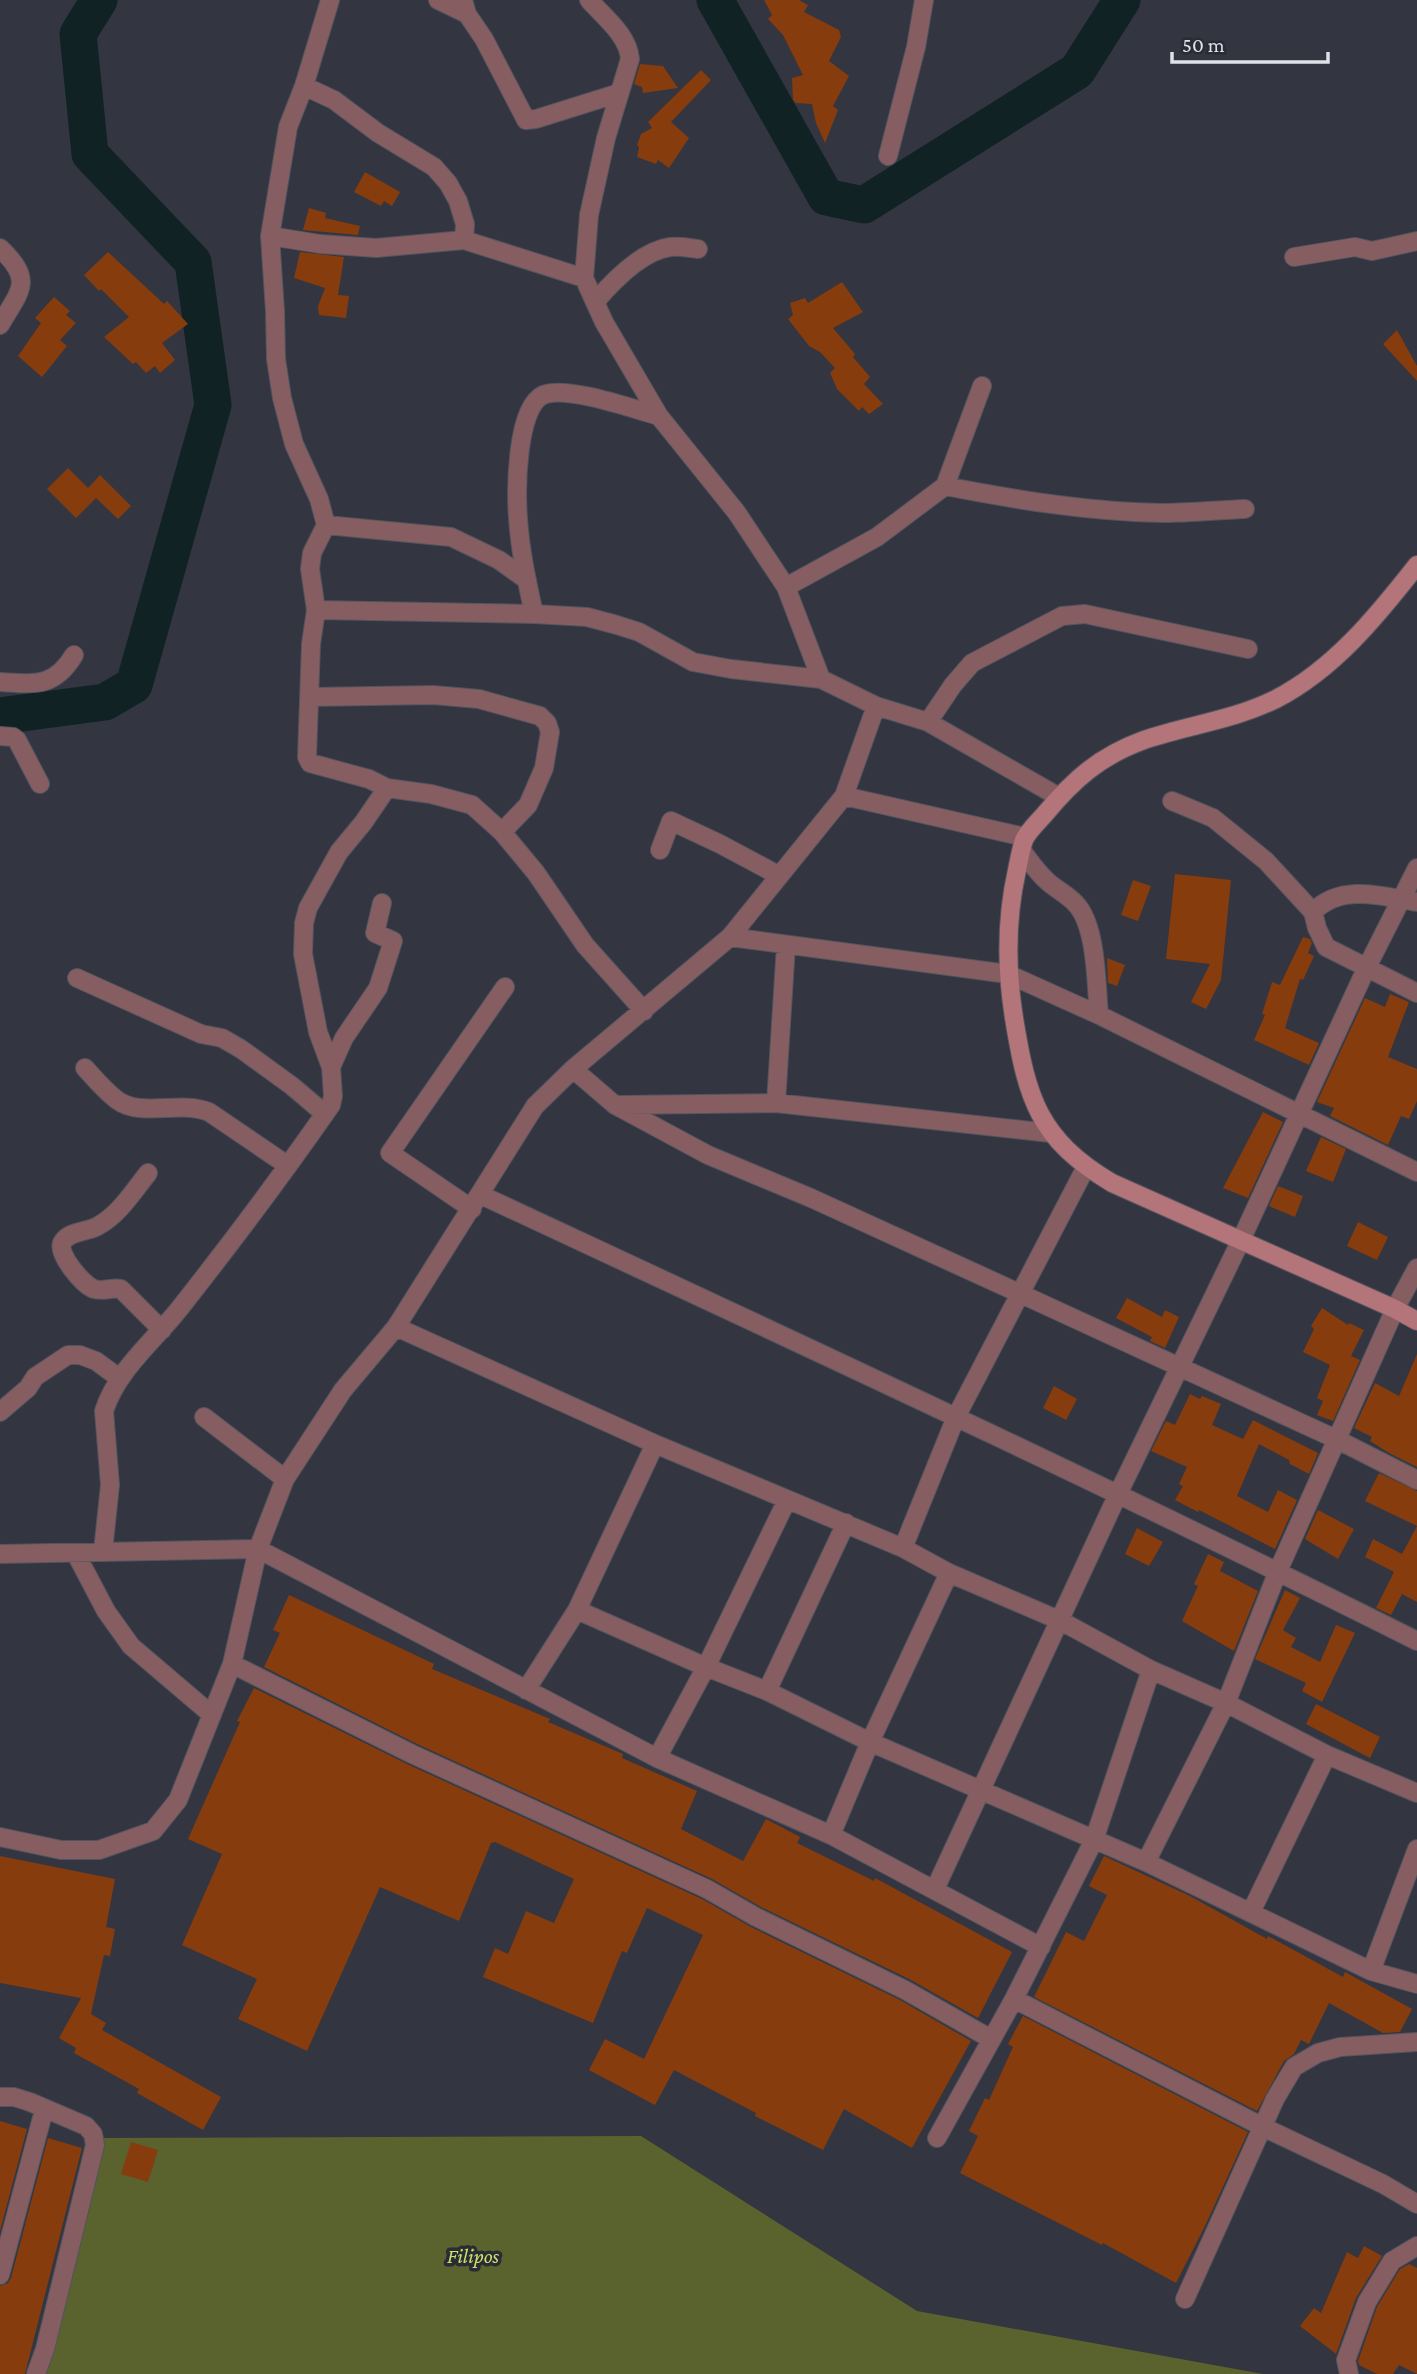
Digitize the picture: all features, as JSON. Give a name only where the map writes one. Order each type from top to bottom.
[{"type":"street","points":[[330,0],[304,86],[288,127],[270,236],[276,359],[282,398],[294,444],[320,499],[326,525],[312,553],[311,589],[316,610],[311,644],[306,752],[310,763],[369,779],[387,788],[457,799],[472,805],[502,832],[536,873],[585,945],[644,1011]]},
{"type":"street","points":[[438,0],[465,7],[526,120],[619,93]]},
{"type":"street","points":[[589,0],[629,47],[628,68],[606,138],[589,215],[584,278],[659,416],[737,513],[786,587],[821,679]]},
{"type":"street","points":[[887,156],[916,47],[924,0]]},
{"type":"street","points":[[304,86],[334,100],[378,133],[434,167],[448,183],[458,201],[465,224],[464,240]]},
{"type":"street","points":[[270,236],[320,244],[376,247],[464,240],[584,278]]},
{"type":"street","points":[[1294,257],[1355,247],[1372,251],[1417,241]]},
{"type":"street","points":[[595,302],[626,271],[650,255],[668,247],[698,249]]},
{"type":"street","points":[[0,248],[20,272],[20,290],[0,326]]},
{"type":"street","points":[[786,587],[877,537],[945,486],[982,386]]},
{"type":"street","points":[[534,614],[518,519],[517,494],[522,439],[530,407],[542,396],[560,393],[596,399],[659,416]]},
{"type":"street","points":[[945,486],[1027,502],[1096,509],[1165,513],[1245,509]]},
{"type":"street","points":[[326,525],[451,537],[499,560],[527,580]]},
{"type":"street","points":[[1417,565],[1360,632],[1310,679],[1251,710],[1146,739],[1117,751],[1082,773],[1059,797],[1023,844],[1010,908],[1008,974],[1027,1085],[1050,1133],[1086,1167],[1112,1182],[1417,1321]]},
{"type":"street","points":[[316,610],[587,617],[639,632],[693,662],[821,679],[876,706],[928,722],[1059,797]]},
{"type":"street","points":[[928,722],[972,663],[1062,616],[1086,614],[1248,649]]},
{"type":"street","points":[[0,682],[31,684],[50,680],[65,670],[74,655]]},
{"type":"street","points":[[310,697],[419,695],[467,698],[540,716],[545,720],[550,732],[544,768],[528,805],[502,832]]},
{"type":"street","points":[[0,1838],[61,1850],[99,1850],[153,1831],[178,1800],[232,1664],[258,1549],[285,1479],[343,1390],[396,1327],[535,1106],[573,1069],[730,937],[844,796],[876,706]]},
{"type":"street","points":[[0,736],[17,740],[40,784]]},
{"type":"street","points":[[103,1550],[110,1485],[103,1411],[119,1378],[162,1331],[213,1266],[331,1105],[331,1067],[312,1007],[303,954],[304,923],[308,908],[338,852],[363,823],[387,788]]},
{"type":"street","points":[[844,796],[1023,844],[1043,878],[1072,900],[1084,916],[1095,970],[1099,1015]]},
{"type":"street","points":[[1172,801],[1213,818],[1266,861],[1313,912],[1326,947],[1417,993]]},
{"type":"street","points":[[660,850],[671,821],[778,875]]},
{"type":"street","points":[[935,1889],[1366,969],[1408,900],[1417,867]]},
{"type":"street","points":[[1313,912],[1330,899],[1354,893],[1408,900]]},
{"type":"street","points":[[331,1067],[344,1038],[378,988],[389,960],[393,941],[375,933],[382,903]]},
{"type":"street","points":[[730,937],[1008,974],[1099,1015],[1417,1172]]},
{"type":"street","points":[[776,1104],[786,945]]},
{"type":"street","points":[[77,978],[201,1034],[222,1038],[257,1060],[325,1114]]},
{"type":"street","points":[[505,987],[390,1153],[476,1202],[956,1416],[1417,1641]]},
{"type":"street","points":[[85,1068],[118,1101],[155,1109],[196,1106],[287,1165]]},
{"type":"street","points":[[573,1069],[615,1105],[708,1155],[811,1198],[1021,1294],[1338,1440],[1417,1480]]},
{"type":"street","points":[[615,1105],[776,1104],[1050,1133]]},
{"type":"street","points":[[903,1548],[956,1416],[1086,1167]]},
{"type":"street","points":[[148,1173],[119,1210],[96,1227],[68,1237],[61,1247],[62,1253],[81,1280],[94,1289],[121,1289],[162,1331]]},
{"type":"street","points":[[1146,1862],[1226,1703],[1278,1572],[1395,1309],[1417,1269]]},
{"type":"street","points":[[396,1327],[655,1444],[903,1548],[949,1573],[1060,1621],[1151,1670],[1226,1703],[1327,1755],[1417,1793]]},
{"type":"street","points":[[0,1412],[28,1388],[34,1377],[68,1355],[80,1355],[96,1361],[119,1378]]},
{"type":"street","points":[[204,1417],[285,1479]]},
{"type":"street","points":[[526,1690],[577,1610],[655,1444]]},
{"type":"street","points":[[657,1758],[706,1667],[787,1500]]},
{"type":"street","points":[[767,1691],[846,1523]]},
{"type":"street","points":[[0,1554],[258,1549],[657,1758],[831,1835],[1041,1947]]},
{"type":"street","points":[[76,1553],[106,1611],[131,1646],[212,1715]]},
{"type":"street","points":[[831,1835],[870,1742],[949,1573]]},
{"type":"street","points":[[577,1610],[767,1691],[870,1742],[1146,1862],[1371,1971],[1417,1984]]},
{"type":"street","points":[[232,1664],[412,1754],[707,1889],[756,1917],[905,1990],[991,2039]]},
{"type":"street","points":[[937,2138],[1014,1999],[1094,1840],[1151,1670]]},
{"type":"street","points":[[1251,1912],[1327,1755]]},
{"type":"street","points":[[1371,1971],[1417,1849]]},
{"type":"street","points":[[1014,1999],[1263,2127],[1383,2184],[1417,2204]]},
{"type":"street","points":[[1185,2299],[1263,2127],[1294,2067],[1318,2053],[1340,2047],[1417,2042]]},
{"type":"street","points":[[0,2097],[14,2097],[86,2126],[93,2134],[95,2145],[45,2349],[36,2374]]},
{"type":"street","points":[[0,2275],[44,2110]]},
{"type":"street","points":[[1349,2374],[1346,2360],[1367,2302],[1392,2260],[1417,2246]]},
{"type":"green space","name":"Filipos","points":[[641,2136],[917,2311],[1263,2374],[28,2374],[96,2138]]},
{"type":"building","points":[[764,0],[799,0],[808,5],[804,12],[839,30],[841,37],[829,61],[849,76],[833,106],[838,110],[825,143],[816,123],[812,104],[796,103],[793,100],[792,78],[803,75],[783,35],[768,19],[772,15]]},
{"type":"building","points":[[640,64],[663,66],[678,88],[643,93],[642,87],[634,84]]},
{"type":"building","points":[[701,70],[711,80],[671,122],[689,138],[669,168],[658,160],[656,164],[637,157],[641,134],[652,128],[648,122]]},
{"type":"building","points":[[365,172],[400,192],[392,206],[384,201],[381,206],[354,192]]},
{"type":"building","points":[[309,208],[326,213],[325,218],[360,226],[358,235],[303,230]]},
{"type":"building","points":[[108,252],[164,304],[167,301],[188,324],[162,343],[175,360],[160,373],[155,366],[146,373],[104,337],[129,317],[84,275]]},
{"type":"building","points":[[300,252],[344,257],[338,295],[349,296],[346,318],[319,315],[318,306],[325,288],[294,278]]},
{"type":"building","points":[[842,282],[863,312],[833,328],[870,377],[864,384],[883,404],[869,414],[862,407],[859,411],[837,389],[830,373],[835,368],[820,352],[809,346],[788,319],[793,315],[790,303],[805,298],[808,303]]},
{"type":"building","points":[[54,297],[70,311],[66,315],[76,323],[60,340],[67,346],[42,377],[18,356],[41,323],[35,318]]},
{"type":"building","points":[[1397,330],[1417,366],[1417,381],[1383,344]]},
{"type":"building","points":[[68,468],[88,488],[100,475],[131,506],[118,519],[96,498],[76,518],[47,489]]},
{"type":"building","points":[[1175,874],[1231,880],[1221,980],[1206,1009],[1191,1002],[1210,964],[1166,959]]},
{"type":"building","points":[[1133,880],[1151,886],[1138,921],[1121,915]]},
{"type":"building","points":[[1303,937],[1310,939],[1312,943],[1308,953],[1314,956],[1303,980],[1300,979],[1285,1028],[1319,1043],[1309,1065],[1254,1040],[1265,1015],[1262,1014],[1272,982],[1280,985]]},
{"type":"building","points":[[1107,958],[1125,965],[1117,986],[1108,983]]},
{"type":"building","points":[[1390,994],[1409,1002],[1388,1057],[1417,1069],[1417,1101],[1409,1119],[1401,1116],[1388,1145],[1330,1116],[1334,1108],[1317,1102],[1365,998],[1385,1007]]},
{"type":"building","points":[[1263,1112],[1283,1122],[1248,1198],[1223,1188]]},
{"type":"building","points":[[1321,1137],[1346,1149],[1333,1182],[1306,1171]]},
{"type":"building","points":[[1278,1186],[1303,1196],[1295,1217],[1269,1206]]},
{"type":"building","points":[[1358,1222],[1388,1237],[1377,1260],[1347,1246]]},
{"type":"building","points":[[1127,1298],[1162,1317],[1165,1310],[1179,1317],[1165,1348],[1150,1341],[1152,1337],[1116,1318]]},
{"type":"building","points":[[1322,1308],[1348,1325],[1349,1323],[1364,1330],[1351,1356],[1360,1360],[1333,1421],[1317,1415],[1323,1401],[1317,1398],[1330,1365],[1303,1352],[1314,1329],[1311,1326]]},
{"type":"building","points":[[1417,1354],[1417,1467],[1389,1453],[1370,1441],[1372,1437],[1354,1428],[1375,1383],[1399,1396]]},
{"type":"building","points":[[1054,1386],[1077,1399],[1066,1420],[1043,1408]]},
{"type":"building","points":[[1190,1394],[1221,1404],[1212,1425],[1243,1439],[1253,1420],[1318,1453],[1309,1474],[1259,1444],[1237,1496],[1268,1512],[1278,1490],[1297,1500],[1275,1549],[1175,1500],[1183,1486],[1179,1484],[1187,1467],[1151,1451],[1166,1421],[1175,1425]]},
{"type":"building","points":[[1379,1473],[1417,1491],[1417,1526],[1365,1501]]},
{"type":"building","points":[[1318,1510],[1354,1529],[1338,1559],[1305,1539]]},
{"type":"building","points":[[1417,1526],[1417,1602],[1402,1594],[1391,1615],[1376,1608],[1394,1572],[1365,1557],[1373,1539],[1402,1554]]},
{"type":"building","points":[[1137,1528],[1163,1542],[1149,1566],[1125,1554]]},
{"type":"building","points":[[1208,1554],[1224,1562],[1220,1571],[1258,1591],[1234,1651],[1182,1621],[1198,1586],[1194,1584]]},
{"type":"building","points":[[1285,1590],[1300,1598],[1283,1630],[1296,1638],[1291,1647],[1320,1662],[1336,1625],[1355,1633],[1322,1702],[1302,1691],[1306,1683],[1255,1659]]},
{"type":"building","points":[[289,1595],[434,1664],[432,1669],[550,1719],[548,1722],[623,1754],[622,1758],[697,1791],[681,1829],[743,1861],[766,1819],[800,1837],[797,1843],[874,1881],[875,1878],[1012,1952],[978,2018],[911,1980],[761,1907],[712,1879],[417,1744],[264,1667],[280,1633],[273,1630]]},
{"type":"building","points":[[254,1688],[407,1764],[702,1899],[751,1927],[900,2000],[971,2041],[912,2148],[844,2109],[823,2150],[755,2116],[756,2113],[674,2070],[655,2105],[589,2070],[605,2039],[644,2059],[703,1935],[647,1908],[627,1953],[622,1951],[593,2023],[483,1977],[495,1948],[508,1954],[526,1911],[554,1923],[574,1879],[495,1842],[491,1843],[459,1921],[380,1887],[307,2051],[238,2019],[257,1979],[182,1945],[222,1854],[188,1839],[240,1722],[237,1721]]},
{"type":"building","points":[[1316,1704],[1380,1737],[1370,1758],[1306,1724]]},
{"type":"building","points":[[0,1856],[115,1879],[106,1927],[115,1929],[110,1956],[104,1955],[91,2014],[106,2023],[102,2030],[221,2097],[203,2130],[137,2093],[139,2089],[74,2053],[76,2048],[59,2038],[81,1998],[0,1983]]},
{"type":"building","points":[[1104,1856],[1190,1896],[1343,1977],[1345,1972],[1412,2009],[1400,2032],[1383,2033],[1329,2003],[1309,2044],[1301,2040],[1294,2054],[1284,2061],[1257,2111],[1034,1997],[1066,1932],[1084,1941],[1107,1895],[1089,1886]]},
{"type":"building","points":[[1023,2016],[1248,2132],[1176,2283],[1103,2243],[1102,2245],[960,2173],[978,2136],[969,2131],[985,2098],[989,2100],[1013,2047],[1008,2044]]},
{"type":"building","points":[[0,2121],[27,2129],[0,2231]]},
{"type":"building","points":[[48,2138],[82,2148],[25,2374],[0,2374],[0,2286],[8,2283],[11,2278]]},
{"type":"building","points":[[131,2142],[158,2150],[148,2182],[121,2174]]},
{"type":"building","points":[[1364,2246],[1382,2256],[1356,2298],[1336,2354],[1300,2326],[1314,2308],[1321,2313],[1347,2252],[1358,2258]]},
{"type":"building","points":[[1409,2264],[1417,2268],[1417,2374],[1399,2365],[1393,2374],[1377,2374],[1359,2365],[1358,2361],[1377,2307],[1400,2269]]},
{"type":"waterway","points":[[0,716],[105,702],[134,685],[213,405],[193,262],[90,154],[78,34],[99,0]]},
{"type":"waterway","points":[[715,0],[826,197],[864,205],[1077,71],[1122,0]]}]
